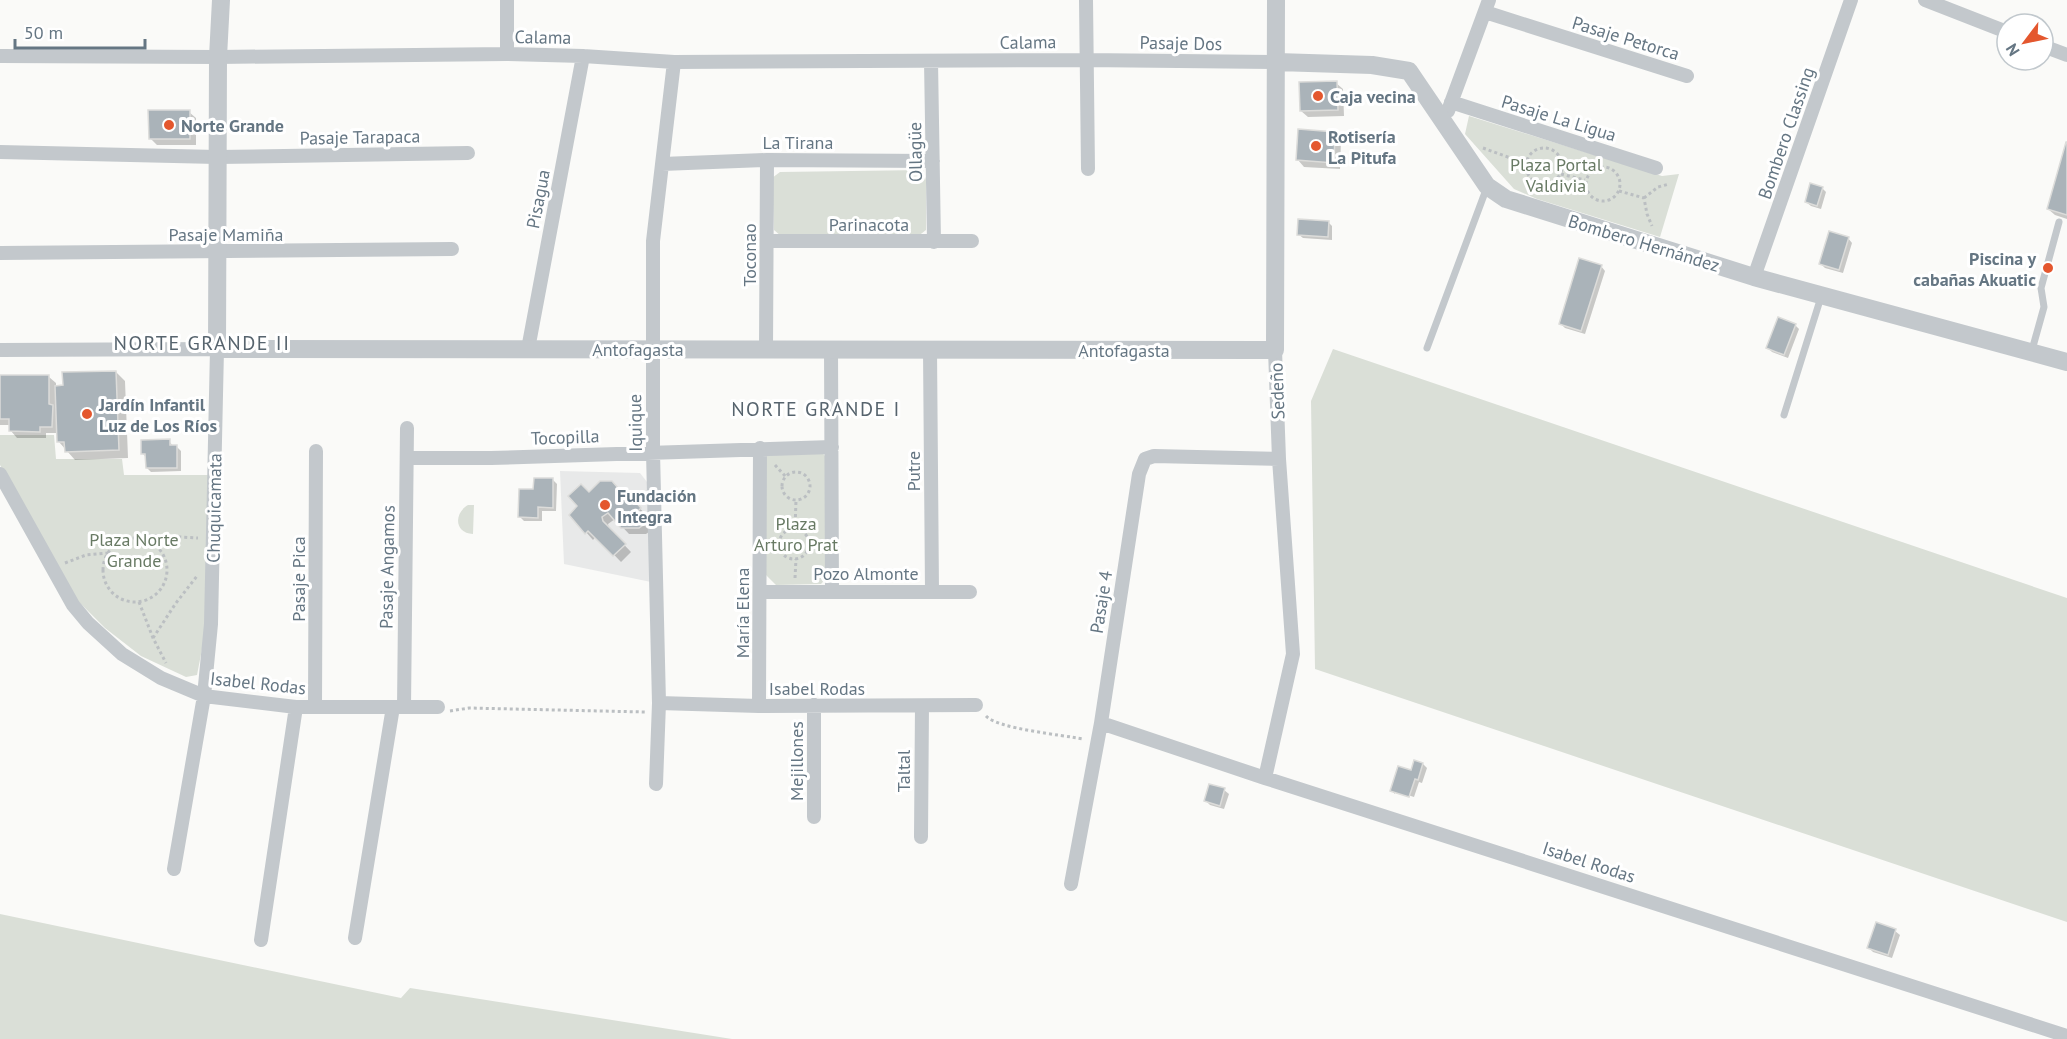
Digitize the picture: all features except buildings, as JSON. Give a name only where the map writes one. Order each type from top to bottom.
[{"type":"street","name":"Chuquicamata","points":[[174,869],[204,696],[211,624],[217,349],[218,57],[221,0]]},
{"type":"street","points":[[507,0],[507,54]]},
{"type":"street","points":[[1086,0],[1088,169]]},
{"type":"street","name":"Sedeño","points":[[1265,777],[1293,654],[1279,459],[1275,350],[1276,0]]},
{"type":"street","name":"Bombero Classing","points":[[1755,277],[1851,0]]},
{"type":"street","points":[[1925,0],[1995,27]]},
{"type":"street","points":[[1444,121],[1487,6]]},
{"type":"street","name":"Pasaje Petorca","points":[[1487,6],[1687,76]]},
{"type":"street","name":"Calama","points":[[0,56],[218,57],[507,54],[674,62],[1085,60]]},
{"type":"street","name":"Pisagua","points":[[528,349],[583,56]]},
{"type":"street","name":"Pasaje Dos","points":[[1085,60],[1277,62]]},
{"type":"street","name":"Ollagüe","points":[[931,61],[934,242]]},
{"type":"street","name":"Iquique","points":[[656,784],[658,708],[653,452],[653,241],[674,62]]},
{"type":"street","name":"Bombero Hernández","points":[[1277,62],[1378,65],[1410,71],[1487,186],[1506,199],[1755,277],[2067,362]]},
{"type":"street","name":"Pasaje La Ligua","points":[[1451,102],[1656,168]]},
{"type":"street","name":"Pasaje Tarapaca","points":[[0,152],[217,157],[468,153]]},
{"type":"street","name":"La Tirana","points":[[662,164],[767,160],[933,161]]},
{"type":"street","name":"Toconao","points":[[766,350],[767,160]]},
{"type":"street","name":"Parinacota","points":[[767,241],[972,241]]},
{"type":"street","name":"Pasaje Mamiña","points":[[0,253],[452,249]]},
{"type":"street","name":"Antofagasta","points":[[0,350],[1275,350]]},
{"type":"street","points":[[831,350],[832,591]]},
{"type":"street","name":"Putre","points":[[930,350],[932,591]]},
{"type":"street","name":"Pasaje Angamos","points":[[355,938],[398,707],[407,428]]},
{"type":"street","name":"Tocopilla","points":[[407,458],[832,447]]},
{"type":"street","name":"María Elena","points":[[759,706],[760,448]]},
{"type":"street","name":"Pasaje Pica","points":[[315,707],[316,451]]},
{"type":"street","name":"Pasaje 4","points":[[1071,884],[1101,723],[1139,474],[1145,459],[1154,456],[1279,459]]},
{"type":"street","name":"Isabel Rodas","points":[[0,474],[73,605],[113,646],[141,667],[161,678],[204,696],[296,707],[438,707]]},
{"type":"street","name":"Pozo Almonte","points":[[761,592],[970,592]]},
{"type":"street","name":"Mejillones","points":[[813,705],[814,817]]},
{"type":"street","name":"Isabel Rodas","points":[[658,708],[976,705]]},
{"type":"street","name":"Taltal","points":[[921,837],[922,706]]},
{"type":"street","points":[[261,940],[296,707]]},
{"type":"street","name":"Isabel Rodas","points":[[1101,723],[2067,1036]]},
{"type":"lane","points":[[1427,348],[1487,186]]},
{"type":"lane","points":[[2031,353],[2044,307],[2042,288],[2059,222]]},
{"type":"lane","points":[[1784,415],[1822,295]]},
{"type":"path","points":[[1482,148],[1527,164]]},
{"type":"path","points":[[1540,149],[1551,150],[1560,157],[1561,174],[1553,182],[1541,184],[1531,178],[1527,164],[1530,155],[1540,149]]},
{"type":"path","points":[[1608,167],[1617,174],[1620,180],[1619,191],[1611,199],[1597,201],[1587,191],[1588,175],[1597,168],[1608,167]]},
{"type":"path","points":[[1561,174],[1586,180]]},
{"type":"path","points":[[1644,198],[1658,186],[1669,184]]},
{"type":"path","points":[[1619,191],[1644,198]]},
{"type":"path","points":[[1644,198],[1647,214],[1654,228]]},
{"type":"path","points":[[794,472],[806,477],[809,485],[804,497],[796,500],[787,497],[782,490],[786,477],[794,472]]},
{"type":"path","points":[[795,529],[796,500]]},
{"type":"path","points":[[795,529],[805,534],[809,543],[807,552],[794,559],[782,552],[780,542],[784,533],[795,529]]},
{"type":"path","points":[[138,538],[143,535],[206,538]]},
{"type":"path","points":[[127,539],[148,540],[163,554],[167,575],[164,585],[149,599],[139,602],[119,597],[105,581],[103,571],[108,553],[117,543],[127,539]]},
{"type":"path","points":[[53,569],[86,555],[108,553]]},
{"type":"path","points":[[153,638],[200,572]]},
{"type":"path","points":[[139,602],[153,638],[167,665]]},
{"type":"path","points":[[976,705],[990,720],[1007,726],[1097,741]]},
{"type":"path","points":[[438,707],[447,711],[469,708],[612,713],[658,708]]},
{"type":"shaded area","name":"Fundación Integra","points":[[560,471],[640,473],[647,482],[651,582],[564,564]]},
{"type":"green space","name":"Plaza Portal Valdivia","points":[[1469,116],[1662,176],[1679,174],[1660,237],[1537,199],[1514,189],[1465,134]]},
{"type":"green space","points":[[923,170],[926,180],[926,230],[917,237],[781,236],[774,230],[772,178],[780,172]]},
{"type":"green space","points":[[1333,349],[2067,598],[2067,922],[1315,669],[1311,401]]},
{"type":"green space","name":"Plaza Norte Grande","points":[[0,435],[54,435],[56,459],[122,459],[124,475],[209,475],[209,613],[197,675],[186,677],[141,656],[105,628],[75,598],[0,465]]},
{"type":"green space","name":"Plaza Arturo Prat","points":[[772,451],[821,451],[825,456],[828,576],[821,584],[776,585],[766,575],[765,458]]},
{"type":"green space","points":[[468,505],[474,505],[473,534],[462,530],[458,522],[460,513]]},
{"type":"green space","points":[[0,914],[401,998],[410,988],[732,1039],[0,1039]]},
{"type":"place","name":"Caja vecina","points":[[1318,96]]},
{"type":"place","name":"Norte Grande","points":[[169,125]]},
{"type":"place","name":"Rotisería La Pitufa","points":[[1316,146]]},
{"type":"place","name":"Piscina y cabañas Akuatic","points":[[2048,268]]},
{"type":"place","name":"Jardín Infantil Luz de Los Ríos","points":[[87,414]]},
{"type":"place","name":"Fundación Integra","points":[[605,505]]},
{"type":"district","name":"NORTE GRANDE II","points":[[202,343]]},
{"type":"district","name":"NORTE GRANDE I","points":[[816,409]]}]
